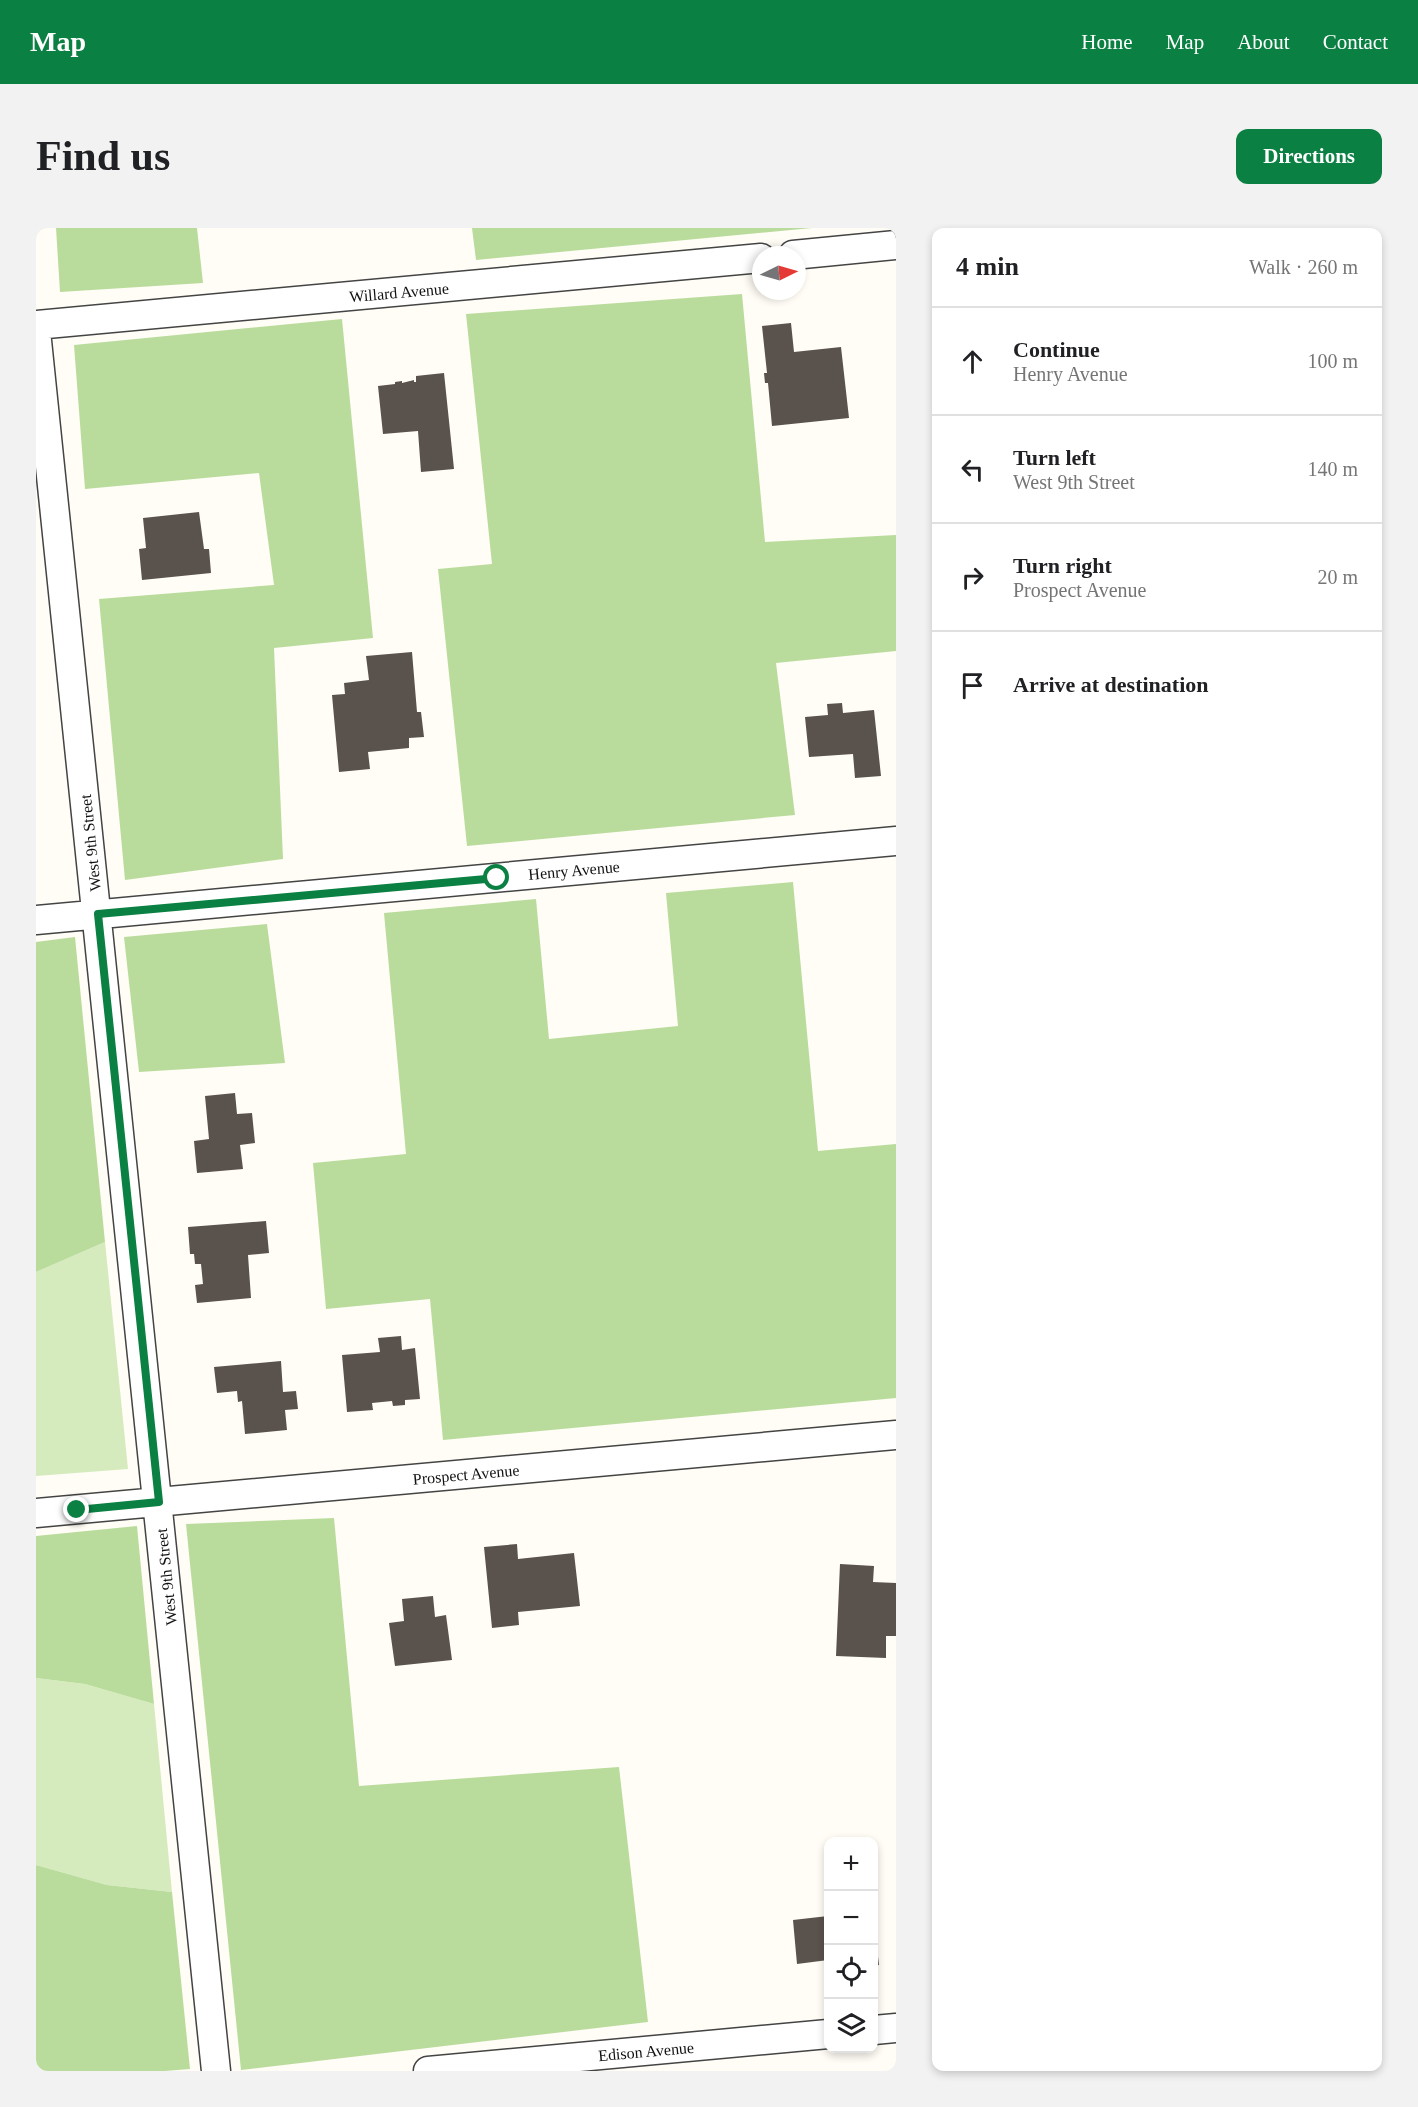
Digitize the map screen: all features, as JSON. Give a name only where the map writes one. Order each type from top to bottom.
[{"type":"street","points":[[806,254],[896,246]]},
{"type":"street","name":"Willard Avenue","points":[[36,325],[752,259]]},
{"type":"street","name":"West 9th Street","points":[[36,331],[159,1502],[216,2071]]},
{"type":"street","name":"Henry Avenue","points":[[36,920],[896,841]]},
{"type":"street","name":"Prospect Avenue","points":[[36,1514],[896,1435]]},
{"type":"street","points":[[878,2030],[896,2028]]},
{"type":"street","name":"Edison Avenue","points":[[428,2071],[824,2034]]},
{"type":"green space","points":[[56,228],[197,228],[203,283],[60,292]]},
{"type":"green space","points":[[472,228],[812,228],[476,260]]},
{"type":"green space","points":[[742,294],[765,542],[896,535],[896,651],[776,663],[795,815],[467,846],[438,569],[492,564],[466,314]]},
{"type":"green space","points":[[342,319],[373,638],[274,648],[283,859],[125,880],[99,599],[274,585],[259,473],[85,489],[74,345]]},
{"type":"green space","points":[[793,882],[818,1151],[896,1144],[896,1398],[443,1440],[430,1299],[326,1309],[313,1163],[406,1154],[384,913],[536,899],[549,1039],[678,1026],[666,893]]},
{"type":"green space","points":[[267,924],[285,1063],[139,1072],[124,937]]},
{"type":"green space","points":[[75,937],[105,1242],[36,1272],[36,942]]},
{"type":"green space","points":[[105,1242],[128,1469],[36,1476],[36,1272]]},
{"type":"green space","points":[[334,1518],[359,1786],[619,1767],[648,2022],[241,2070],[186,1524]]},
{"type":"green space","points":[[137,1526],[154,1704],[85,1684],[36,1678],[36,1536]]},
{"type":"green space","points":[[36,1678],[85,1684],[154,1704],[172,1892],[107,1885],[36,1865]]},
{"type":"green space","points":[[36,1865],[107,1885],[172,1892],[190,2069],[36,2071]]},
{"type":"building","points":[[791,323],[794,352],[841,347],[849,418],[772,426],[768,383],[765,383],[764,373],[767,373],[762,326]]},
{"type":"building","points":[[444,373],[454,469],[421,472],[418,431],[383,434],[378,386],[402,381],[402,383],[414,380],[416,382],[416,376]]},
{"type":"building","points":[[199,512],[204,549],[209,549],[211,573],[142,580],[139,549],[146,548],[143,518]]},
{"type":"building","points":[[412,652],[417,712],[421,712],[424,737],[409,738],[409,748],[368,752],[370,769],[339,772],[332,695],[345,694],[344,683],[369,680],[366,656]]},
{"type":"building","points":[[842,703],[843,713],[874,710],[881,776],[855,778],[853,754],[809,757],[805,717],[828,715],[827,704]]},
{"type":"building","points":[[235,1093],[237,1114],[252,1113],[255,1143],[240,1145],[243,1169],[197,1173],[194,1141],[209,1139],[205,1096]]},
{"type":"building","points":[[266,1221],[269,1253],[248,1255],[251,1298],[197,1303],[195,1285],[203,1284],[201,1264],[195,1264],[194,1254],[190,1254],[188,1227]]},
{"type":"building","points":[[401,1336],[402,1350],[415,1348],[420,1399],[405,1400],[405,1405],[393,1406],[392,1401],[372,1403],[373,1410],[347,1412],[342,1355],[380,1352],[378,1338]]},
{"type":"building","points":[[281,1361],[283,1392],[296,1391],[298,1409],[285,1410],[287,1430],[245,1434],[242,1401],[238,1402],[237,1391],[217,1393],[214,1367]]},
{"type":"building","points":[[517,1544],[518,1559],[574,1553],[580,1606],[518,1612],[519,1625],[492,1628],[484,1547]]},
{"type":"building","points":[[840,1564],[874,1566],[873,1582],[896,1583],[896,1636],[886,1636],[886,1658],[836,1656]]},
{"type":"building","points":[[433,1596],[435,1617],[446,1615],[452,1660],[395,1666],[389,1623],[404,1621],[402,1599]]},
{"type":"building","points":[[824,1916],[824,1961],[797,1964],[793,1920]]},
{"type":"route","points":[[77,1510],[159,1502],[98,914],[497,878]]}]
